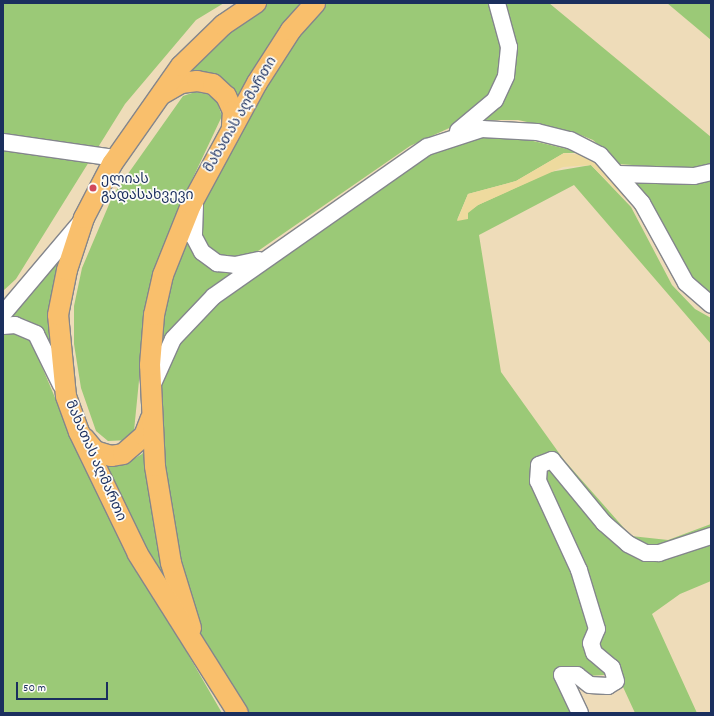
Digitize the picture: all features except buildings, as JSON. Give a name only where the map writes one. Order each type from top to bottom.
[{"type":"main road","name":"მახათას აღმართი","points":[[238,713],[199,655],[138,554],[79,432],[66,396],[58,315],[67,270],[84,218],[116,158],[181,66],[217,30],[256,3]]},
{"type":"main road","name":"მახათას აღმართი","points":[[199,655],[170,556],[151,417],[154,315],[163,275],[196,195],[232,127],[291,30],[314,3]]},
{"type":"main road","points":[[160,96],[181,83],[197,80],[213,84],[226,96],[233,111],[232,127]]},
{"type":"main road","points":[[79,432],[95,451],[117,455],[135,447],[144,436],[151,417]]},
{"type":"street","points":[[151,389],[170,345],[185,322],[263,259],[404,161],[449,138],[495,100],[506,76],[509,47],[497,3]]},
{"type":"street","points":[[449,138],[482,130],[537,132],[588,147],[618,174],[642,202],[686,283],[711,304]]},
{"type":"street","points":[[3,142],[116,158]]},
{"type":"street","points":[[618,174],[694,176],[711,172]]},
{"type":"street","points":[[196,195],[194,237],[202,252],[218,262],[235,265],[263,259]]},
{"type":"street","points":[[3,314],[84,218]]},
{"type":"street","points":[[3,326],[16,325],[36,334],[66,396]]},
{"type":"street","points":[[580,713],[562,675],[578,675],[590,686],[608,686],[616,681],[612,668],[594,652],[591,643],[597,629],[580,570],[538,481],[539,465],[552,460],[604,522],[628,544],[646,553],[659,553],[711,536]]},
{"type":"green space","points":[[3,3],[224,3],[196,20],[125,104],[16,279],[3,291]]},
{"type":"green space","points":[[256,3],[304,3],[237,102],[187,73]]},
{"type":"green space","points":[[325,3],[489,3],[502,51],[501,68],[489,97],[458,124],[410,146],[258,251],[237,259],[220,258],[205,248],[197,218],[209,185],[279,63]]},
{"type":"green space","points":[[503,3],[549,3],[711,137],[711,167],[703,170],[618,164],[593,140],[573,132],[518,120],[483,120],[502,102]]},
{"type":"green space","points":[[667,3],[711,3],[711,40]]},
{"type":"green space","points":[[195,92],[207,94],[217,102],[222,116],[175,216],[157,267],[145,320],[134,431],[129,440],[108,441],[96,431],[81,388],[74,344],[74,306],[82,268],[113,195],[183,96]]},
{"type":"green space","points":[[512,136],[584,153],[564,153],[516,181],[468,194],[457,220],[478,205],[550,172],[591,165],[631,207],[672,285],[695,309],[711,318],[711,344],[574,185],[479,235],[501,372],[564,460],[631,536],[668,540],[711,524],[711,581],[680,594],[652,614],[697,713],[635,713],[617,674],[575,677],[564,683],[577,713],[248,713],[221,673],[216,673],[192,618],[160,481],[161,383],[175,339],[245,279],[432,154],[481,138]]},
{"type":"green space","points":[[628,178],[711,178],[711,296],[691,275]]},
{"type":"green space","points":[[184,233],[190,244],[250,267],[182,317],[162,348],[165,294]]},
{"type":"green space","points":[[74,235],[55,356],[37,327],[25,319],[3,319]]},
{"type":"green space","points":[[3,332],[29,336],[83,464],[138,568],[222,713],[3,713]]},
{"type":"green space","points":[[148,445],[177,606],[98,460],[132,460],[142,454]]},
{"type":"sand","points":[[564,153],[592,156],[619,183],[624,198],[591,165],[563,167],[478,205],[468,213],[468,219],[457,221],[468,194],[516,181]]},
{"type":"place","name":"ელიას გადასახვევი","points":[[93,188]]}]
